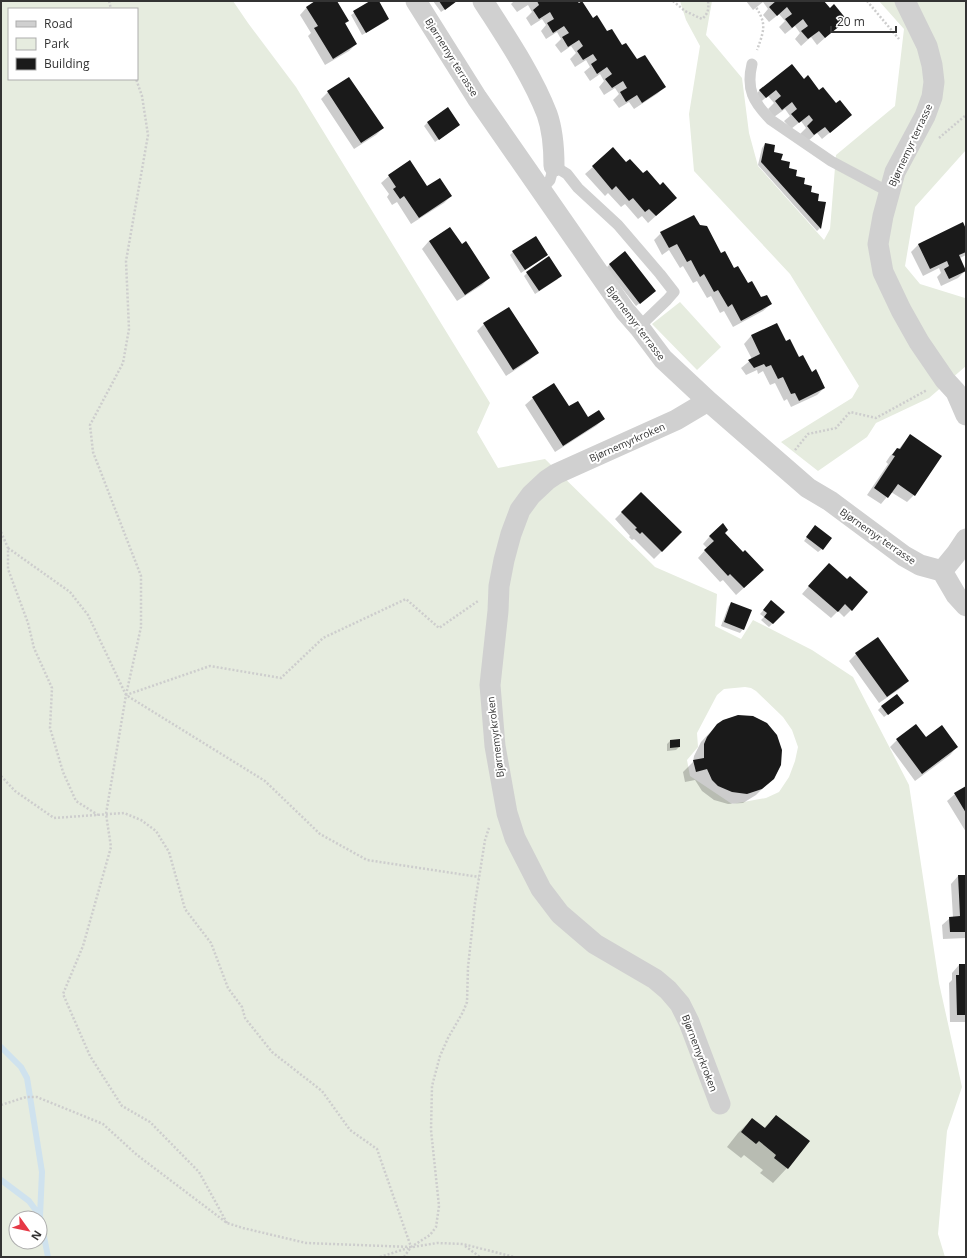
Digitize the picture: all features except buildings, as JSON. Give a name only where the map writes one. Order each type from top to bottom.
[{"type":"street","name":"Bjørnemyr terrasse","points":[[416,1],[477,98],[625,311],[663,359],[708,401],[808,488],[830,501],[904,556],[920,565],[942,571]]},
{"type":"street","points":[[483,1],[517,55],[547,115],[554,152],[554,166]]},
{"type":"street","name":"Bjørnemyr terrasse","points":[[905,1],[926,46],[932,65],[934,82],[932,97],[925,116],[896,172],[889,192],[878,244],[883,272],[908,323],[920,342],[955,387],[966,415]]},
{"type":"street","name":"Bjørnemyrkroken","points":[[708,401],[676,420],[556,474],[547,480],[520,510],[511,534],[499,586],[498,611],[490,685],[495,746],[507,813],[515,838],[541,889],[560,914],[595,944],[655,979],[668,990],[680,1004],[689,1022],[720,1104]]},
{"type":"street","points":[[966,539],[942,571],[956,595],[966,606]]},
{"type":"lane","points":[[752,64],[750,84],[753,96],[763,112],[771,120],[831,161],[889,192]]},
{"type":"lane","points":[[541,190],[550,180],[554,166],[566,174],[578,188],[618,225],[674,292],[639,327]]},
{"type":"path","points":[[673,1],[685,11],[702,19],[707,15],[709,9],[708,1]]},
{"type":"path","points":[[752,1],[762,16],[764,25],[762,37],[752,64]]},
{"type":"path","points":[[136,80],[142,96],[148,135],[126,261],[129,329],[123,363],[90,425],[93,452],[141,576],[141,627],[126,695],[106,814],[111,847],[83,946],[63,994],[90,1056],[122,1106],[150,1122],[199,1172],[227,1223]]},
{"type":"path","points":[[782,464],[808,434],[836,428],[850,412],[876,418],[955,387]]},
{"type":"path","points":[[1,532],[8,548],[8,569],[28,623],[34,648],[52,688],[50,728],[63,772],[76,801],[99,815]]},
{"type":"path","points":[[8,548],[70,592],[75,598],[88,615],[126,695],[265,781],[320,834],[367,860],[479,877]]},
{"type":"path","points":[[126,695],[210,666],[281,678],[323,638],[406,599],[438,628],[499,586]]},
{"type":"path","points":[[1,776],[15,791],[54,818],[124,812],[141,820],[156,831],[169,852],[185,910],[211,943],[228,988],[242,1007],[245,1018],[272,1052],[322,1091],[350,1130],[377,1149],[411,1247]]},
{"type":"path","points":[[404,1257],[411,1247],[430,1235],[436,1227],[439,1206],[431,1130],[432,1086],[440,1056],[467,1002],[468,967],[479,877],[485,840],[489,826]]},
{"type":"path","points":[[1,1105],[26,1097],[37,1097],[103,1124],[137,1156],[227,1223],[306,1243],[411,1247]]},
{"type":"path","points":[[380,1257],[411,1247],[437,1243],[463,1244],[514,1257]]},
{"type":"path","points":[[463,1244],[480,1257]]},
{"type":"green space","points":[[1,1],[233,1],[296,87],[490,403],[477,432],[498,468],[545,459],[655,567],[717,594],[715,626],[741,639],[753,620],[812,650],[853,677],[909,785],[939,983],[962,1087],[947,1131],[938,1234],[945,1257],[1,1257]],"holes":[[[745,687],[751,688],[783,717],[792,730],[798,747],[789,777],[779,792],[766,798],[732,804],[690,776],[687,760],[698,747],[697,733],[717,695],[724,689]]]},
{"type":"green space","points":[[680,1],[712,1],[706,35],[742,78],[749,133],[758,166],[824,240],[830,229],[836,155],[895,106],[904,29],[879,1],[966,1],[966,150],[915,207],[905,266],[920,284],[965,298],[966,366],[929,398],[876,423],[867,437],[818,471],[781,442],[852,398],[859,386],[790,274],[694,171],[689,114],[700,46],[686,20]]},
{"type":"green space","points":[[680,302],[721,347],[697,370],[652,324]]},
{"type":"waterway","points":[[1,1047],[21,1067],[27,1078],[42,1172],[40,1216],[48,1257]]},
{"type":"waterway","points":[[1,1180],[29,1201],[36,1210]]}]
